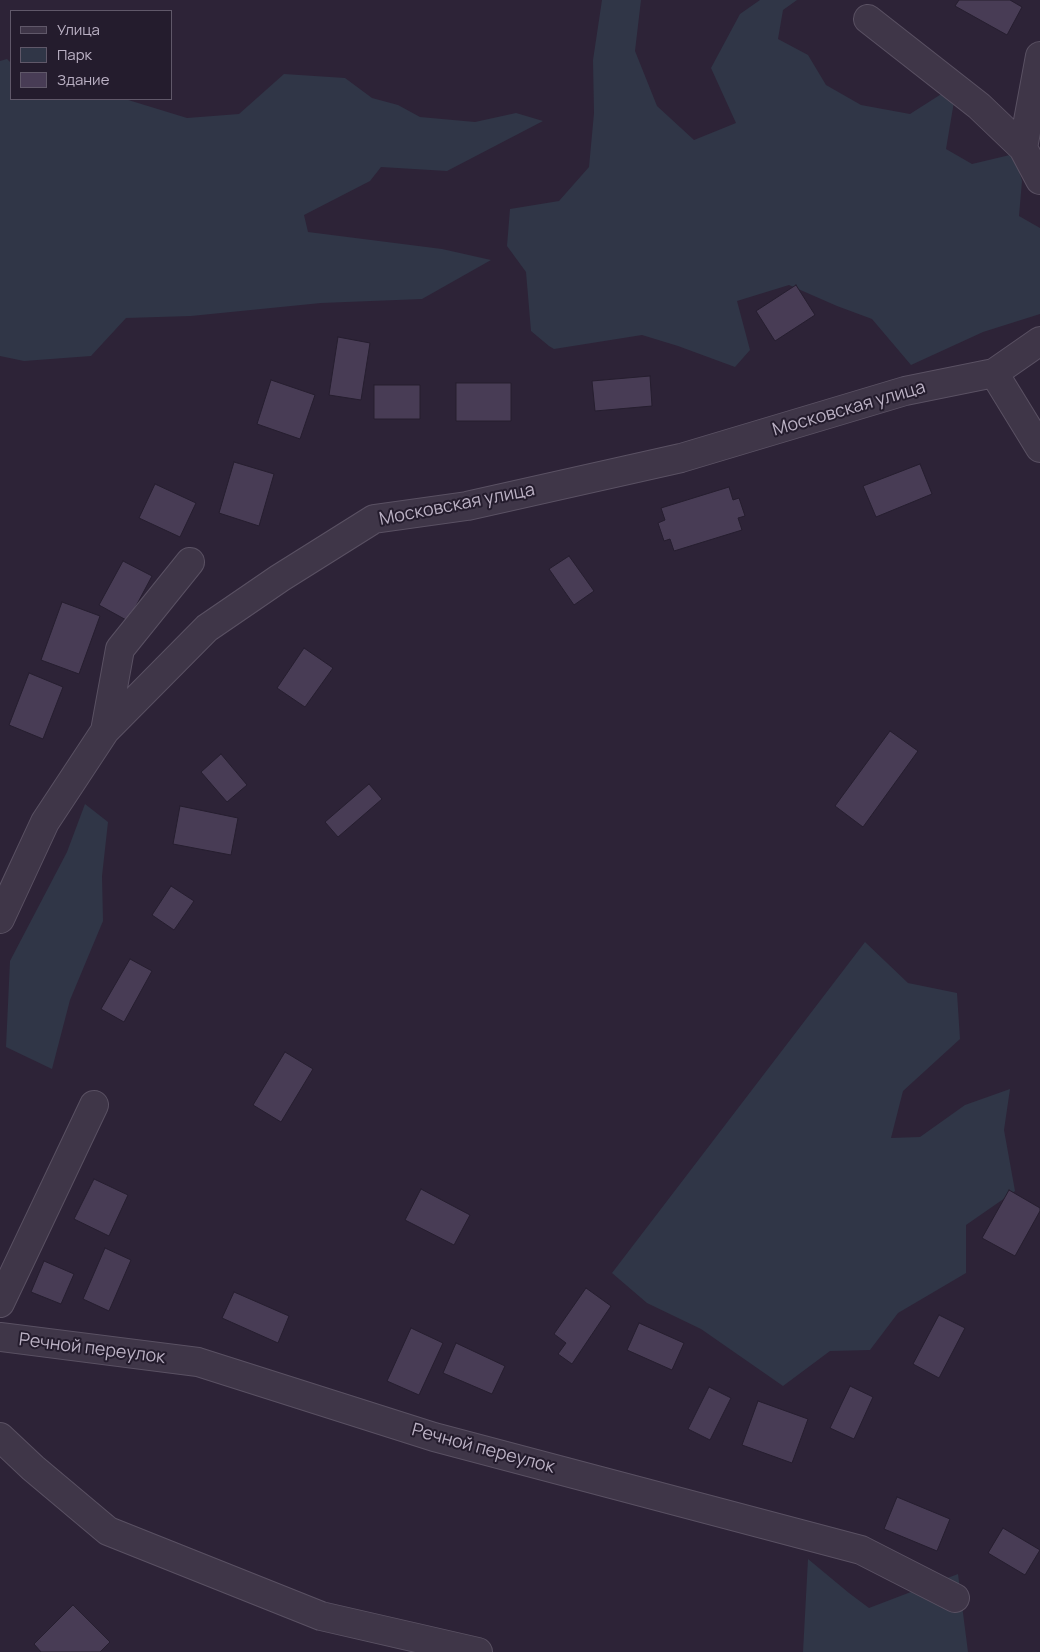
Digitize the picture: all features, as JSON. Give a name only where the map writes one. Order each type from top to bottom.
[{"type":"street","points":[[868,19],[979,106],[1023,148],[1040,180]]},
{"type":"street","points":[[1023,148],[1040,56]]},
{"type":"street","points":[[1040,341],[994,374],[1040,448]]},
{"type":"street","name":"Московская улица","points":[[0,920],[45,822],[105,731],[207,628],[280,578],[374,520],[468,506],[681,458],[905,391],[994,374]]},
{"type":"street","points":[[105,731],[120,649],[190,562]]},
{"type":"street","points":[[0,1303],[94,1105]]},
{"type":"street","name":"Речной переулок","points":[[0,1337],[198,1362],[434,1437],[861,1550],[955,1598]]},
{"type":"street","points":[[0,1437],[33,1468],[108,1531],[321,1616],[478,1652]]},
{"type":"green space","points":[[602,0],[641,0],[635,51],[657,106],[694,140],[736,123],[711,68],[740,14],[760,0],[797,0],[783,10],[778,39],[808,55],[826,85],[861,105],[910,114],[957,84],[946,149],[972,164],[1014,154],[1022,181],[1019,216],[1040,228],[1040,314],[983,332],[911,365],[872,319],[789,285],[737,301],[750,350],[735,367],[642,335],[554,349],[549,346],[531,331],[526,272],[507,246],[510,209],[559,201],[589,167],[594,113],[593,60]]},
{"type":"green space","points":[[7,59],[10,62],[10,100],[128,100],[187,118],[239,114],[284,74],[345,78],[372,98],[398,105],[420,117],[475,122],[516,113],[543,121],[447,171],[381,167],[370,181],[304,215],[308,232],[442,249],[491,260],[422,299],[321,303],[191,316],[126,318],[91,356],[24,361],[0,356],[0,61]]},
{"type":"green space","points":[[85,804],[108,822],[102,876],[103,921],[70,1000],[52,1069],[6,1047],[10,961],[67,852]]},
{"type":"green space","points":[[865,942],[908,983],[957,993],[960,1039],[903,1091],[891,1138],[920,1137],[965,1105],[1010,1089],[1004,1130],[1015,1191],[966,1225],[966,1273],[898,1313],[870,1350],[830,1351],[783,1386],[701,1329],[647,1303],[612,1273]]},
{"type":"green space","points":[[808,1559],[869,1608],[958,1574],[968,1652],[803,1652]]},
{"type":"building","points":[[959,0],[1010,0],[1022,7],[1007,35],[955,6]]},
{"type":"building","points":[[796,285],[815,315],[775,341],[756,311]]},
{"type":"building","points":[[338,337],[370,343],[361,400],[329,395]]},
{"type":"building","points":[[650,376],[652,406],[595,411],[592,381]]},
{"type":"building","points":[[271,380],[315,395],[300,439],[257,424]]},
{"type":"building","points":[[456,383],[511,383],[511,421],[456,421]]},
{"type":"building","points":[[374,385],[420,385],[420,419],[374,419]]},
{"type":"building","points":[[234,462],[274,474],[259,526],[219,513]]},
{"type":"building","points":[[920,464],[932,494],[876,517],[863,486]]},
{"type":"building","points":[[155,484],[196,503],[180,537],[139,518]]},
{"type":"building","points":[[729,487],[733,500],[739,498],[745,516],[738,518],[742,530],[674,551],[670,539],[664,541],[658,523],[665,520],[661,508]]},
{"type":"building","points":[[569,556],[594,591],[574,605],[549,569]]},
{"type":"building","points":[[123,561],[152,576],[128,621],[99,605]]},
{"type":"building","points":[[62,602],[100,616],[79,674],[41,660]]},
{"type":"building","points":[[304,648],[333,668],[305,707],[277,688]]},
{"type":"building","points":[[29,673],[63,687],[43,739],[9,725]]},
{"type":"building","points":[[890,731],[918,751],[863,827],[835,806]]},
{"type":"building","points":[[221,754],[247,785],[227,802],[201,772]]},
{"type":"building","points":[[369,784],[382,799],[338,837],[325,822]]},
{"type":"building","points":[[180,806],[238,818],[231,855],[173,844]]},
{"type":"building","points":[[171,886],[194,901],[174,930],[152,915]]},
{"type":"building","points":[[130,959],[152,971],[124,1022],[101,1009]]},
{"type":"building","points":[[285,1052],[313,1069],[281,1122],[253,1105]]},
{"type":"building","points":[[94,1179],[128,1195],[109,1236],[74,1219]]},
{"type":"building","points":[[421,1189],[470,1215],[454,1245],[405,1220]]},
{"type":"building","points":[[1009,1190],[1040,1208],[1015,1256],[982,1238]]},
{"type":"building","points":[[105,1248],[131,1260],[109,1311],[83,1299]]},
{"type":"building","points":[[44,1261],[74,1274],[61,1304],[31,1292]]},
{"type":"building","points":[[586,1288],[611,1306],[572,1364],[558,1354],[566,1343],[554,1334]]},
{"type":"building","points":[[234,1292],[289,1316],[278,1343],[222,1318]]},
{"type":"building","points":[[939,1315],[965,1328],[939,1378],[913,1364]]},
{"type":"building","points":[[639,1323],[684,1343],[672,1370],[627,1350]]},
{"type":"building","points":[[411,1328],[443,1343],[419,1395],[387,1381]]},
{"type":"building","points":[[456,1343],[505,1366],[492,1394],[443,1373]]},
{"type":"building","points":[[850,1386],[873,1397],[854,1439],[830,1428]]},
{"type":"building","points":[[709,1387],[731,1398],[710,1440],[688,1429]]},
{"type":"building","points":[[758,1401],[808,1419],[792,1463],[742,1445]]},
{"type":"building","points":[[897,1497],[950,1519],[937,1551],[884,1529]]},
{"type":"building","points":[[1003,1528],[1040,1550],[1025,1575],[988,1553]]},
{"type":"building","points":[[73,1605],[110,1642],[100,1652],[41,1652],[34,1644]]}]
